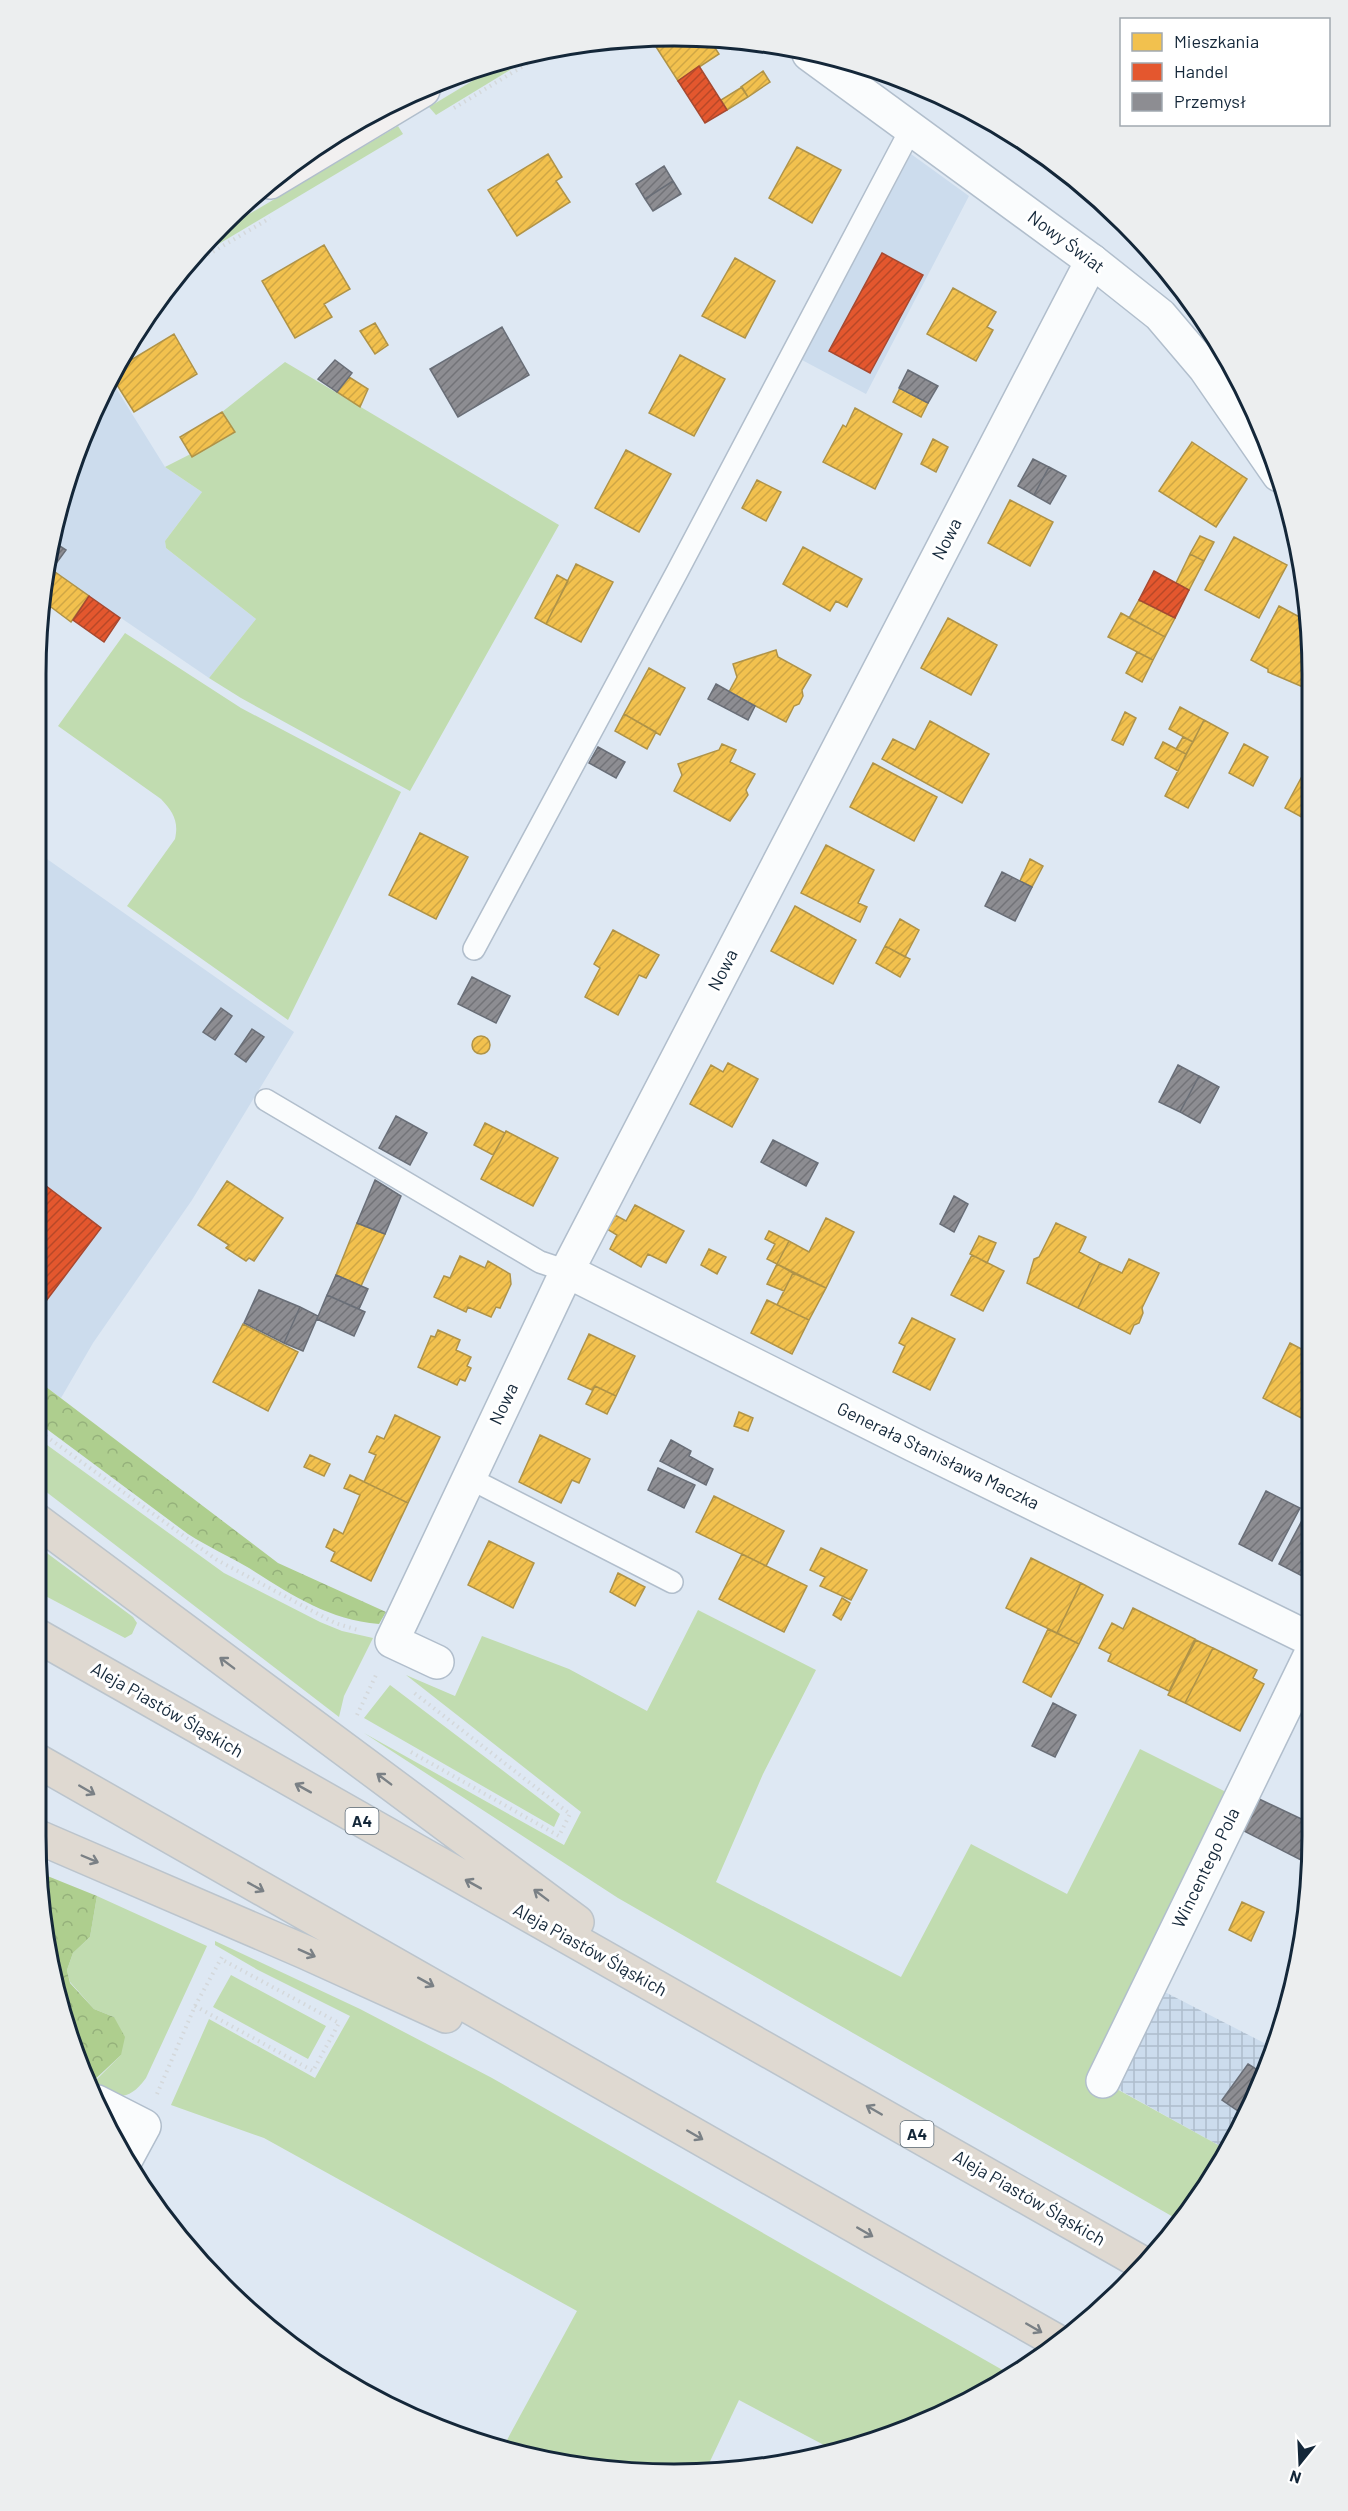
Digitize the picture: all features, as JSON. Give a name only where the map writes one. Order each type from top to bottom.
[{"type":"highway","points":[[46,1527],[689,2005]]},
{"type":"highway","name":"Aleja Piastów Śląskich","points":[[46,1641],[1137,2260]]},
{"type":"highway","points":[[46,1766],[1052,2338]]},
{"type":"highway","points":[[46,1840],[305,1952],[645,2106]]},
{"type":"street","name":"Nowy Świat","points":[[825,66],[1092,261],[1160,315],[1250,425]]},
{"type":"street","name":"Nowa","points":[[387,1652],[567,1271],[1092,261]]},
{"type":"street","name":"Generała Stanisława Maczka","points":[[567,1271],[914,1445],[1302,1635]]},
{"type":"street","points":[[387,1652],[437,1662]]},
{"type":"street","name":"Wincentego Pola","points":[[1103,2081],[1302,1672]]},
{"type":"street","points":[[108,2107],[144,2126],[131,2150]]},
{"type":"lane","points":[[474,949],[677,572],[912,127]]},
{"type":"lane","points":[[266,1100],[540,1262],[567,1271]]},
{"type":"lane","points":[[469,1478],[672,1582]]},
{"type":"path","points":[[46,1436],[218,1560],[335,1623],[356,1630],[372,1631],[387,1652],[358,1714]]},
{"type":"path","points":[[406,1687],[570,1814],[559,1836],[406,1749]]},
{"type":"path","points":[[144,2126],[195,2006],[221,1959],[339,2023],[313,2071],[195,2006]]},
{"type":"shaded area","points":[[911,154],[969,196],[866,394],[802,360]]},
{"type":"shaded area","points":[[116,388],[165,467],[202,492],[165,541],[166,548],[256,619],[209,678],[121,618],[104,642],[51,604],[68,512],[94,434]]},
{"type":"shaded area","points":[[46,858],[294,1032],[192,1200],[93,1343],[61,1398],[46,1387]]},
{"type":"shaded area","points":[[1161,1990],[1266,2044],[1237,2115],[1220,2146],[1114,2087]]},
{"type":"green space","points":[[514,68],[436,115],[429,107],[476,79]]},
{"type":"green space","points":[[398,126],[403,134],[215,247],[243,218]]},
{"type":"green space","points":[[285,362],[559,525],[410,791],[209,678],[256,619],[166,548],[165,541],[202,492],[165,467],[234,432],[222,412]]},
{"type":"green space","points":[[125,633],[241,708],[401,792],[288,1020],[127,906],[175,839],[174,817],[161,799],[58,726]]},
{"type":"green space","points":[[46,1387],[278,1563],[386,1612],[379,1624],[326,1611],[188,1534],[46,1428]]},
{"type":"green space","points":[[46,1444],[224,1573],[320,1622],[342,1631],[373,1638],[344,1696],[339,1717],[46,1492]]},
{"type":"green space","points":[[46,1552],[133,1617],[137,1623],[132,1634],[125,1638],[46,1596]]},
{"type":"green space","points":[[698,1610],[816,1670],[763,1774],[716,1882],[901,1977],[971,1844],[1067,1894],[1140,1749],[1232,1795],[1095,2077],[1220,2146],[1196,2186],[1173,2217],[618,1898],[364,1733],[564,1845],[581,1812],[406,1675],[455,1696],[482,1636],[569,1669],[647,1711]]},
{"type":"green space","points":[[390,1685],[560,1814],[554,1827],[364,1718]]},
{"type":"green space","points":[[48,1876],[97,1896],[90,1937],[73,1953],[67,1970],[70,1983],[94,2009],[114,2017],[125,2037],[121,2055],[95,2079],[68,1999],[52,1919]]},
{"type":"green space","points":[[97,1896],[207,1946],[146,2078],[127,2095],[114,2095],[100,2090],[96,2080],[121,2055],[114,2017],[94,2009],[70,1982],[67,1970],[73,1953],[90,1937]]},
{"type":"green space","points":[[215,1941],[360,2009],[492,2078],[1004,2371],[952,2400],[914,2417],[825,2446],[739,2400],[709,2463],[633,2463],[592,2459],[506,2441],[577,2311],[264,2138],[171,2105],[209,2019],[315,2078],[350,2016],[258,1970],[215,1945]]},
{"type":"green space","points":[[231,1975],[326,2026],[308,2059],[213,2007]]},
{"type":"building: Mieszkania","points":[[656,47],[715,48],[719,54],[678,81]]},
{"type":"building: Mieszkania","points":[[763,71],[770,82],[748,97],[741,87]]},
{"type":"building: Mieszkania","points":[[742,87],[748,97],[727,110],[721,100]]},
{"type":"building: Mieszkania","points":[[797,147],[841,170],[812,223],[769,198]]},
{"type":"building: Mieszkania","points":[[548,154],[562,177],[556,181],[570,202],[517,236],[488,190]]},
{"type":"building: Mieszkania","points":[[324,245],[350,289],[324,304],[332,317],[295,338],[262,281]]},
{"type":"building: Mieszkania","points":[[735,258],[775,281],[745,338],[702,316]]},
{"type":"building: Mieszkania","points":[[953,288],[996,312],[987,327],[993,330],[976,361],[927,334]]},
{"type":"building: Mieszkania","points":[[375,323],[388,345],[375,354],[360,331]]},
{"type":"building: Mieszkania","points":[[174,334],[197,374],[134,412],[117,385],[131,360]]},
{"type":"building: Mieszkania","points":[[680,355],[725,379],[694,436],[649,413]]},
{"type":"building: Mieszkania","points":[[349,377],[368,389],[360,407],[337,392]]},
{"type":"building: Mieszkania","points":[[900,388],[928,403],[921,417],[893,402]]},
{"type":"building: Mieszkania","points":[[855,408],[902,434],[875,489],[823,462],[843,425],[846,427]]},
{"type":"building: Mieszkania","points":[[222,412],[235,432],[192,457],[180,437]]},
{"type":"building: Mieszkania","points":[[933,439],[948,447],[936,472],[921,464]]},
{"type":"building: Mieszkania","points":[[1192,442],[1247,479],[1216,527],[1159,491]]},
{"type":"building: Mieszkania","points":[[626,450],[671,474],[639,532],[595,508]]},
{"type":"building: Mieszkania","points":[[757,480],[781,492],[766,521],[742,508]]},
{"type":"building: Mieszkania","points":[[1010,500],[1053,522],[1030,566],[988,543]]},
{"type":"building: Mieszkania","points":[[1200,536],[1214,542],[1204,561],[1190,554]]},
{"type":"building: Mieszkania","points":[[1234,537],[1287,565],[1259,618],[1205,590]]},
{"type":"building: Mieszkania","points":[[803,547],[862,579],[847,607],[836,601],[830,611],[783,584]]},
{"type":"building: Mieszkania","points":[[1190,554],[1204,561],[1189,590],[1176,583]]},
{"type":"building: Mieszkania","points":[[576,564],[613,582],[581,642],[546,624]]},
{"type":"building: Mieszkania","points":[[55,572],[89,596],[71,622],[51,607]]},
{"type":"building: Mieszkania","points":[[557,575],[568,581],[546,624],[535,618]]},
{"type":"building: Mieszkania","points":[[1139,600],[1175,618],[1165,637],[1129,618]]},
{"type":"building: Mieszkania","points":[[1279,606],[1298,616],[1302,687],[1268,672],[1268,669],[1251,660]]},
{"type":"building: Mieszkania","points":[[1121,613],[1165,637],[1153,660],[1108,637]]},
{"type":"building: Mieszkania","points":[[948,618],[997,645],[971,695],[921,668]]},
{"type":"building: Mieszkania","points":[[776,650],[778,657],[811,675],[802,690],[803,696],[799,704],[794,706],[786,722],[729,692],[737,677],[733,664]]},
{"type":"building: Mieszkania","points":[[1137,652],[1153,660],[1142,682],[1126,673]]},
{"type":"building: Mieszkania","points":[[649,668],[685,688],[660,735],[624,714]]},
{"type":"building: Mieszkania","points":[[1180,707],[1204,720],[1193,742],[1169,729]]},
{"type":"building: Mieszkania","points":[[1125,712],[1136,718],[1123,745],[1112,740]]},
{"type":"building: Mieszkania","points":[[624,714],[656,732],[647,749],[615,731]]},
{"type":"building: Mieszkania","points":[[1204,720],[1228,733],[1188,808],[1165,796]]},
{"type":"building: Mieszkania","points":[[930,721],[989,754],[962,803],[882,759],[893,739],[915,750]]},
{"type":"building: Mieszkania","points":[[1183,737],[1193,742],[1186,754],[1176,749]]},
{"type":"building: Mieszkania","points":[[1163,742],[1186,754],[1178,771],[1155,758]]},
{"type":"building: Mieszkania","points":[[722,744],[736,750],[730,762],[755,774],[746,790],[748,795],[730,821],[674,791],[682,775],[678,764],[719,750]]},
{"type":"building: Mieszkania","points":[[1244,744],[1268,757],[1253,786],[1229,773]]},
{"type":"building: Mieszkania","points":[[873,763],[937,797],[914,841],[850,807]]},
{"type":"building: Mieszkania","points":[[1302,776],[1302,817],[1285,808]]},
{"type":"building: Mieszkania","points":[[420,833],[468,857],[436,919],[389,895]]},
{"type":"building: Mieszkania","points":[[826,845],[874,870],[858,903],[867,907],[860,922],[801,893]]},
{"type":"building: Mieszkania","points":[[1030,859],[1043,866],[1032,887],[1020,881]]},
{"type":"building: Mieszkania","points":[[795,906],[856,940],[833,984],[771,951]]},
{"type":"building: Mieszkania","points":[[900,919],[919,930],[905,957],[885,946]]},
{"type":"building: Mieszkania","points":[[613,930],[659,955],[646,978],[639,975],[618,1015],[585,997],[600,968],[594,964]]},
{"type":"building: Mieszkania","points":[[885,946],[910,959],[900,977],[876,963]]},
{"type":"building: Mieszkania","points":[[481,1036],[487,1039],[490,1045],[487,1051],[481,1054],[475,1051],[472,1045],[475,1039]]},
{"type":"building: Mieszkania","points":[[728,1063],[758,1079],[732,1127],[690,1104],[711,1065],[723,1072]]},
{"type":"building: Mieszkania","points":[[485,1123],[505,1133],[493,1155],[474,1145]]},
{"type":"building: Mieszkania","points":[[506,1131],[558,1158],[533,1206],[481,1179]]},
{"type":"building: Mieszkania","points":[[227,1181],[283,1218],[254,1261],[249,1258],[246,1261],[226,1248],[229,1245],[198,1225]]},
{"type":"building: Mieszkania","points":[[635,1205],[684,1231],[666,1263],[648,1254],[641,1267],[610,1249],[617,1235],[607,1229],[615,1215],[626,1221]]},
{"type":"building: Mieszkania","points":[[826,1218],[854,1232],[826,1288],[777,1264],[789,1241],[809,1252]]},
{"type":"building: Mieszkania","points":[[357,1223],[385,1234],[361,1286],[336,1275]]},
{"type":"building: Mieszkania","points":[[1056,1223],[1086,1237],[1079,1252],[1100,1263],[1078,1308],[1027,1283],[1034,1259],[1039,1257]]},
{"type":"building: Mieszkania","points":[[769,1231],[789,1241],[777,1264],[767,1259],[775,1244],[765,1239]]},
{"type":"building: Mieszkania","points":[[979,1236],[996,1243],[987,1263],[970,1254]]},
{"type":"building: Mieszkania","points":[[709,1249],[726,1257],[717,1274],[701,1265]]},
{"type":"building: Mieszkania","points":[[972,1255],[1004,1271],[983,1311],[951,1295]]},
{"type":"building: Mieszkania","points":[[460,1256],[485,1268],[488,1261],[510,1274],[511,1284],[500,1308],[496,1307],[491,1317],[468,1307],[466,1312],[434,1297],[444,1276],[450,1278]]},
{"type":"building: Mieszkania","points":[[1129,1259],[1159,1273],[1142,1308],[1143,1313],[1139,1323],[1134,1325],[1130,1334],[1078,1308],[1100,1263],[1122,1273]]},
{"type":"building: Mieszkania","points":[[777,1264],[793,1273],[784,1291],[767,1284]]},
{"type":"building: Mieszkania","points":[[793,1273],[826,1288],[809,1320],[777,1305]]},
{"type":"building: Mieszkania","points":[[767,1300],[809,1320],[792,1354],[751,1333]]},
{"type":"building: Mieszkania","points":[[912,1318],[955,1339],[930,1390],[893,1372],[905,1346],[899,1343]]},
{"type":"building: Mieszkania","points":[[243,1324],[298,1352],[268,1411],[213,1382]]},
{"type":"building: Mieszkania","points":[[438,1330],[460,1340],[456,1350],[471,1357],[467,1366],[471,1368],[465,1381],[460,1379],[457,1385],[418,1367],[431,1336],[435,1337]]},
{"type":"building: Mieszkania","points":[[589,1334],[635,1356],[616,1396],[595,1386],[592,1390],[568,1379]]},
{"type":"building: Mieszkania","points":[[1290,1343],[1302,1349],[1302,1418],[1263,1398]]},
{"type":"building: Mieszkania","points":[[595,1386],[616,1396],[607,1414],[586,1404]]},
{"type":"building: Mieszkania","points":[[739,1412],[753,1418],[748,1431],[734,1426]]},
{"type":"building: Mieszkania","points":[[395,1415],[440,1437],[408,1503],[364,1482],[376,1455],[369,1452],[377,1436],[384,1439]]},
{"type":"building: Mieszkania","points":[[540,1435],[590,1459],[579,1483],[572,1480],[561,1503],[519,1482]]},
{"type":"building: Mieszkania","points":[[310,1455],[330,1464],[324,1476],[304,1467]]},
{"type":"building: Mieszkania","points":[[350,1475],[408,1503],[371,1581],[331,1561],[335,1552],[326,1547],[334,1529],[343,1534],[360,1495],[344,1488]]},
{"type":"building: Mieszkania","points":[[714,1496],[784,1531],[766,1566],[696,1532]]},
{"type":"building: Mieszkania","points":[[489,1541],[534,1563],[513,1608],[468,1585]]},
{"type":"building: Mieszkania","points":[[821,1548],[867,1570],[851,1600],[820,1586],[825,1577],[810,1570]]},
{"type":"building: Mieszkania","points":[[742,1554],[807,1586],[784,1632],[719,1599]]},
{"type":"building: Mieszkania","points":[[1031,1558],[1081,1583],[1057,1633],[1006,1608]]},
{"type":"building: Mieszkania","points":[[618,1573],[645,1587],[635,1606],[610,1592]]},
{"type":"building: Mieszkania","points":[[1081,1583],[1103,1595],[1079,1644],[1057,1633]]},
{"type":"building: Mieszkania","points":[[842,1598],[850,1603],[841,1620],[833,1615]]},
{"type":"building: Mieszkania","points":[[1133,1608],[1195,1639],[1169,1691],[1108,1661],[1111,1654],[1099,1648],[1112,1623],[1123,1629]]},
{"type":"building: Mieszkania","points":[[1048,1629],[1079,1644],[1051,1697],[1023,1682]]},
{"type":"building: Mieszkania","points":[[1196,1640],[1213,1648],[1185,1703],[1168,1695]]},
{"type":"building: Mieszkania","points":[[1213,1648],[1257,1670],[1253,1678],[1264,1684],[1240,1731],[1185,1703]]},
{"type":"building: Mieszkania","points":[[1242,1902],[1264,1912],[1251,1941],[1229,1930]]},
{"type":"building: Handel","points":[[699,66],[727,110],[705,123],[678,81]]},
{"type":"building: Handel","points":[[882,253],[923,275],[870,373],[829,351]]},
{"type":"building: Handel","points":[[1154,571],[1189,590],[1175,618],[1139,600]]},
{"type":"building: Handel","points":[[89,596],[120,618],[104,642],[73,620]]},
{"type":"building: Handel","points":[[46,1186],[101,1228],[46,1301]]},
{"type":"building: Przemysł","points":[[664,166],[673,181],[645,199],[636,184]]},
{"type":"building: Przemysł","points":[[673,181],[681,194],[653,211],[645,199]]},
{"type":"building: Przemysł","points":[[502,327],[529,375],[458,417],[430,369]]},
{"type":"building: Przemysł","points":[[335,360],[352,373],[337,392],[318,379]]},
{"type":"building: Przemysł","points":[[908,370],[938,386],[928,403],[899,388]]},
{"type":"building: Przemysł","points":[[1033,459],[1049,467],[1034,495],[1018,486]]},
{"type":"building: Przemysł","points":[[1049,467],[1066,476],[1050,504],[1034,495]]},
{"type":"building: Przemysł","points":[[60,546],[66,550],[57,562]]},
{"type":"building: Przemysł","points":[[716,684],[755,706],[748,720],[708,699]]},
{"type":"building: Przemysł","points":[[598,747],[625,762],[616,778],[589,763]]},
{"type":"building: Przemysł","points":[[1002,872],[1032,887],[1015,921],[985,906]]},
{"type":"building: Przemysł","points":[[472,977],[510,996],[496,1023],[458,1004]]},
{"type":"building: Przemysł","points":[[221,1008],[232,1016],[215,1040],[203,1032]]},
{"type":"building: Przemysł","points":[[252,1029],[264,1037],[246,1062],[235,1054]]},
{"type":"building: Przemysł","points":[[1178,1065],[1199,1076],[1180,1112],[1159,1102]]},
{"type":"building: Przemysł","points":[[1199,1076],[1219,1087],[1200,1123],[1180,1112]]},
{"type":"building: Przemysł","points":[[396,1116],[427,1133],[410,1165],[379,1148]]},
{"type":"building: Przemysł","points":[[773,1140],[818,1163],[806,1186],[761,1162]]},
{"type":"building: Przemysł","points":[[375,1180],[401,1196],[385,1234],[357,1223]]},
{"type":"building: Przemysł","points":[[954,1196],[968,1204],[954,1232],[940,1224]]},
{"type":"building: Przemysł","points":[[336,1275],[368,1289],[359,1309],[327,1295]]},
{"type":"building: Przemysł","points":[[259,1290],[300,1307],[284,1343],[244,1323]]},
{"type":"building: Przemysł","points":[[327,1295],[365,1312],[354,1336],[317,1319]]},
{"type":"building: Przemysł","points":[[300,1307],[318,1316],[303,1351],[284,1343]]},
{"type":"building: Przemysł","points":[[671,1440],[691,1451],[689,1456],[713,1469],[706,1485],[660,1461]]},
{"type":"building: Przemysł","points":[[658,1468],[695,1485],[684,1508],[648,1490]]},
{"type":"building: Przemysł","points":[[1266,1491],[1300,1508],[1272,1561],[1239,1544]]},
{"type":"building: Przemysł","points":[[1302,1520],[1302,1576],[1279,1564]]},
{"type":"building: Przemysł","points":[[1053,1703],[1076,1715],[1055,1757],[1032,1746]]},
{"type":"building: Przemysł","points":[[1257,1798],[1302,1819],[1301,1860],[1242,1830]]},
{"type":"building: Przemysł","points":[[1248,2064],[1257,2069],[1239,2111],[1222,2100]]}]
